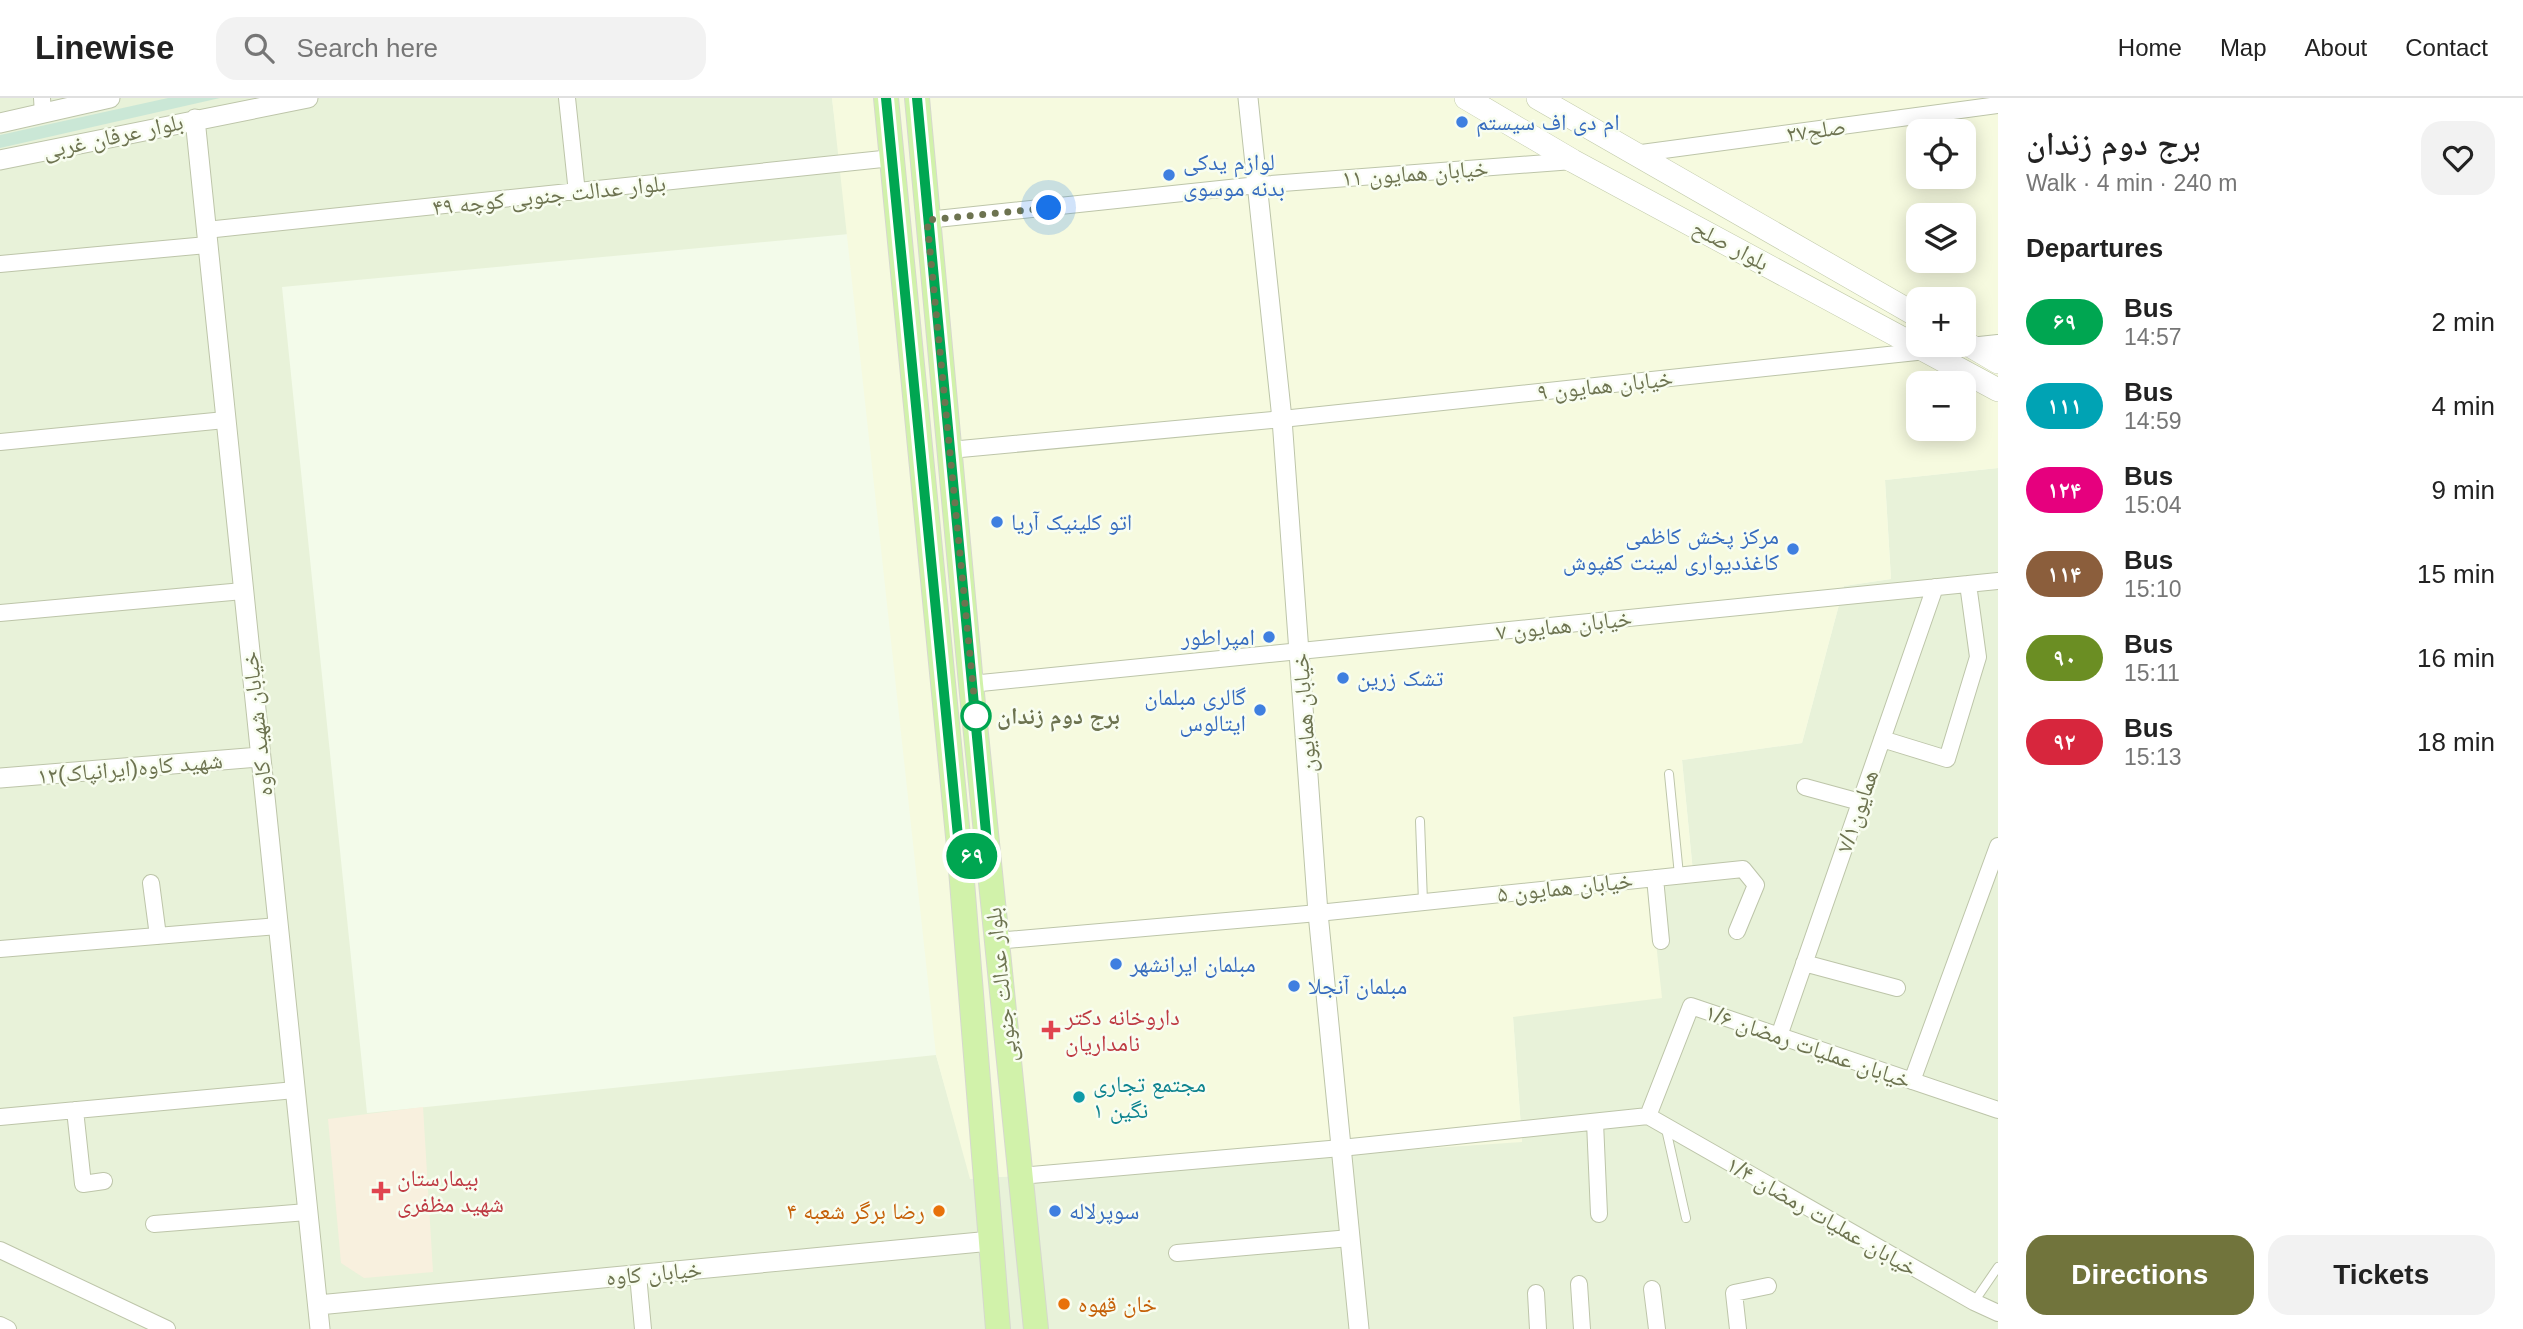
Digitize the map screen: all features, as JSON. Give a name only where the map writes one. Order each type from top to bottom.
[{"type":"main road","name":"بلوار عدالت جنوبی","points":[[886,98],[960,857],[998,1329]]},
{"type":"main road","name":"بلوار عدالت جنوبی","points":[[917,98],[971,684],[1036,1329]]},
{"type":"main road","name":"بلوار صلح","points":[[1465,98],[1573,161],[1906,339]]},
{"type":"main road","name":"بلوار صلح","points":[[1538,98],[1906,309]]},
{"type":"main road","points":[[1976,349],[1998,362]]},
{"type":"main road","name":"بلوار صلح","points":[[1939,357],[1998,390]]},
{"type":"main road","points":[[960,857],[988,854]]},
{"type":"street","name":"بلوار عرفان غربی","points":[[0,123],[43,106],[110,98]]},
{"type":"street","name":"بلوار عرفان غربی","points":[[0,160],[308,98]]},
{"type":"street","points":[[567,98],[577,193]]},
{"type":"street","name":"خیابان همایون","points":[[1248,98],[1282,419],[1318,913],[1359,1329]]},
{"type":"street","name":"صلح۲۷","points":[[1634,154],[1998,105]]},
{"type":"street","name":"خیابان شهید کاوه","points":[[195,119],[320,1329]]},
{"type":"street","name":"بلوار عدالت جنوبی کوچه ۴۹","points":[[0,264],[577,193],[892,158]]},
{"type":"street","name":"خیابان همایون ۱۱","points":[[927,220],[1258,185],[1573,161]]},
{"type":"street","points":[[1976,344],[1998,343]]},
{"type":"street","name":"خیابان همایون ۹","points":[[950,450],[1282,419],[1906,353]]},
{"type":"street","points":[[0,442],[225,420]]},
{"type":"street","name":"خیابان همایون ۷","points":[[971,684],[1998,581]]},
{"type":"street","points":[[1882,739],[1947,759],[1978,657],[1968,584]]},
{"type":"street","name":"همایون۷/۱","points":[[1779,1036],[1935,587]]},
{"type":"street","points":[[0,613],[243,591]]},
{"type":"street","name":"۱۲شهید کاوه(ایرانپاک)","points":[[0,778],[260,757]]},
{"type":"street","points":[[1805,787],[1860,802]]},
{"type":"street","points":[[1912,1081],[1998,846]]},
{"type":"street","name":"خیابان همایون ۵","points":[[996,941],[1318,913],[1743,869],[1756,885],[1737,930]]},
{"type":"street","points":[[1655,878],[1661,941]]},
{"type":"street","points":[[151,883],[158,936]]},
{"type":"street","points":[[0,949],[278,926]]},
{"type":"street","points":[[1804,963],[1897,988]]},
{"type":"street","name":"خیابان عملیات رمضان ۱/۶","points":[[1648,1116],[1691,1006],[1912,1081],[1997,1106]]},
{"type":"street","points":[[0,1116],[295,1090]]},
{"type":"street","points":[[75,1110],[83,1184],[104,1181]]},
{"type":"street","points":[[1020,1176],[1341,1148],[1648,1116]]},
{"type":"street","name":"خیابان عملیات رمضان ۱/۴","points":[[1648,1116],[1974,1302],[1998,1313]]},
{"type":"street","points":[[1595,1122],[1599,1214]]},
{"type":"street","points":[[155,1224],[307,1212]]},
{"type":"street","points":[[1177,1253],[1350,1238]]},
{"type":"street","name":"خیابان کاوه","points":[[318,1305],[991,1241]]},
{"type":"street","points":[[0,1250],[167,1329]]},
{"type":"street","points":[[638,1275],[643,1329]]},
{"type":"street","points":[[1579,1284],[1582,1329]]},
{"type":"street","points":[[1738,1329],[1734,1293],[1768,1286]]},
{"type":"street","points":[[1653,1289],[1657,1329]]},
{"type":"street","points":[[1536,1293],[1538,1329]]},
{"type":"street","points":[[0,1325],[8,1329]]},
{"type":"lane","points":[[1669,774],[1679,875]]},
{"type":"lane","points":[[1420,821],[1423,902]]},
{"type":"lane","points":[[1665,1126],[1686,1218]]},
{"type":"lane","points":[[1974,1302],[1998,1268]]},
{"type":"shaded area","points":[[0,98],[832,98],[849,234],[282,287],[367,1113],[936,1055],[971,1179],[1522,1141],[1513,1017],[1650,887],[1694,882],[1682,760],[1802,743],[1844,586],[1891,579],[1885,480],[1998,468],[1998,1329],[0,1329]]},
{"type":"shaded area","points":[[168,98],[220,98],[0,148],[0,135]]},
{"type":"shaded area","points":[[832,98],[1998,98],[1998,468],[1885,480],[1891,579],[1844,586],[1802,743],[1682,760],[1694,883],[1650,887],[1662,998],[1513,1017],[1522,1142],[970,1179],[936,1055]]},
{"type":"shaded area","name":"بیمارستان شهید مظفری","points":[[423,1107],[433,1272],[364,1278],[341,1263],[328,1119]]},
{"type":"bus line","name":"۶۹","points":[[886,98],[960,857],[988,854],[917,98]]},
{"type":"place","name":"ام دی اف سیستم","points":[[1462,122]]},
{"type":"place","name":"لوازم یدکی بدنه موسوی","points":[[1169,175]]},
{"type":"place","name":"اتو کلینیک آریا","points":[[997,522]]},
{"type":"place","name":"مرکز پخش کاظمی کاغذدیواری لمینت کفپوش","points":[[1793,549]]},
{"type":"place","name":"امپراطور","points":[[1269,637]]},
{"type":"place","name":"تشک زرین","points":[[1343,678]]},
{"type":"place","name":"گالری مبلمان ایتالوس","points":[[1260,710]]},
{"type":"place","name":"برج دوم زندان","points":[[976,716]]},
{"type":"place","name":"مبلمان ایرانشهر","points":[[1116,964]]},
{"type":"place","name":"مبلمان آنجلا","points":[[1294,986]]},
{"type":"place","name":"داروخانه دکتر نامداریان","points":[[1051,1030]]},
{"type":"place","name":"مجتمع تجاری نگین ۱","points":[[1079,1097]]},
{"type":"place","name":"بیمارستان شهید مظفری","points":[[381,1191]]},
{"type":"place","name":"رضا برگر شعبه ۴","points":[[939,1211]]},
{"type":"place","name":"سوپرلاله","points":[[1055,1211]]},
{"type":"place","name":"خان قهوه","points":[[1064,1304]]},
{"type":"route","points":[[976,716],[927,220],[1049,208]]}]
